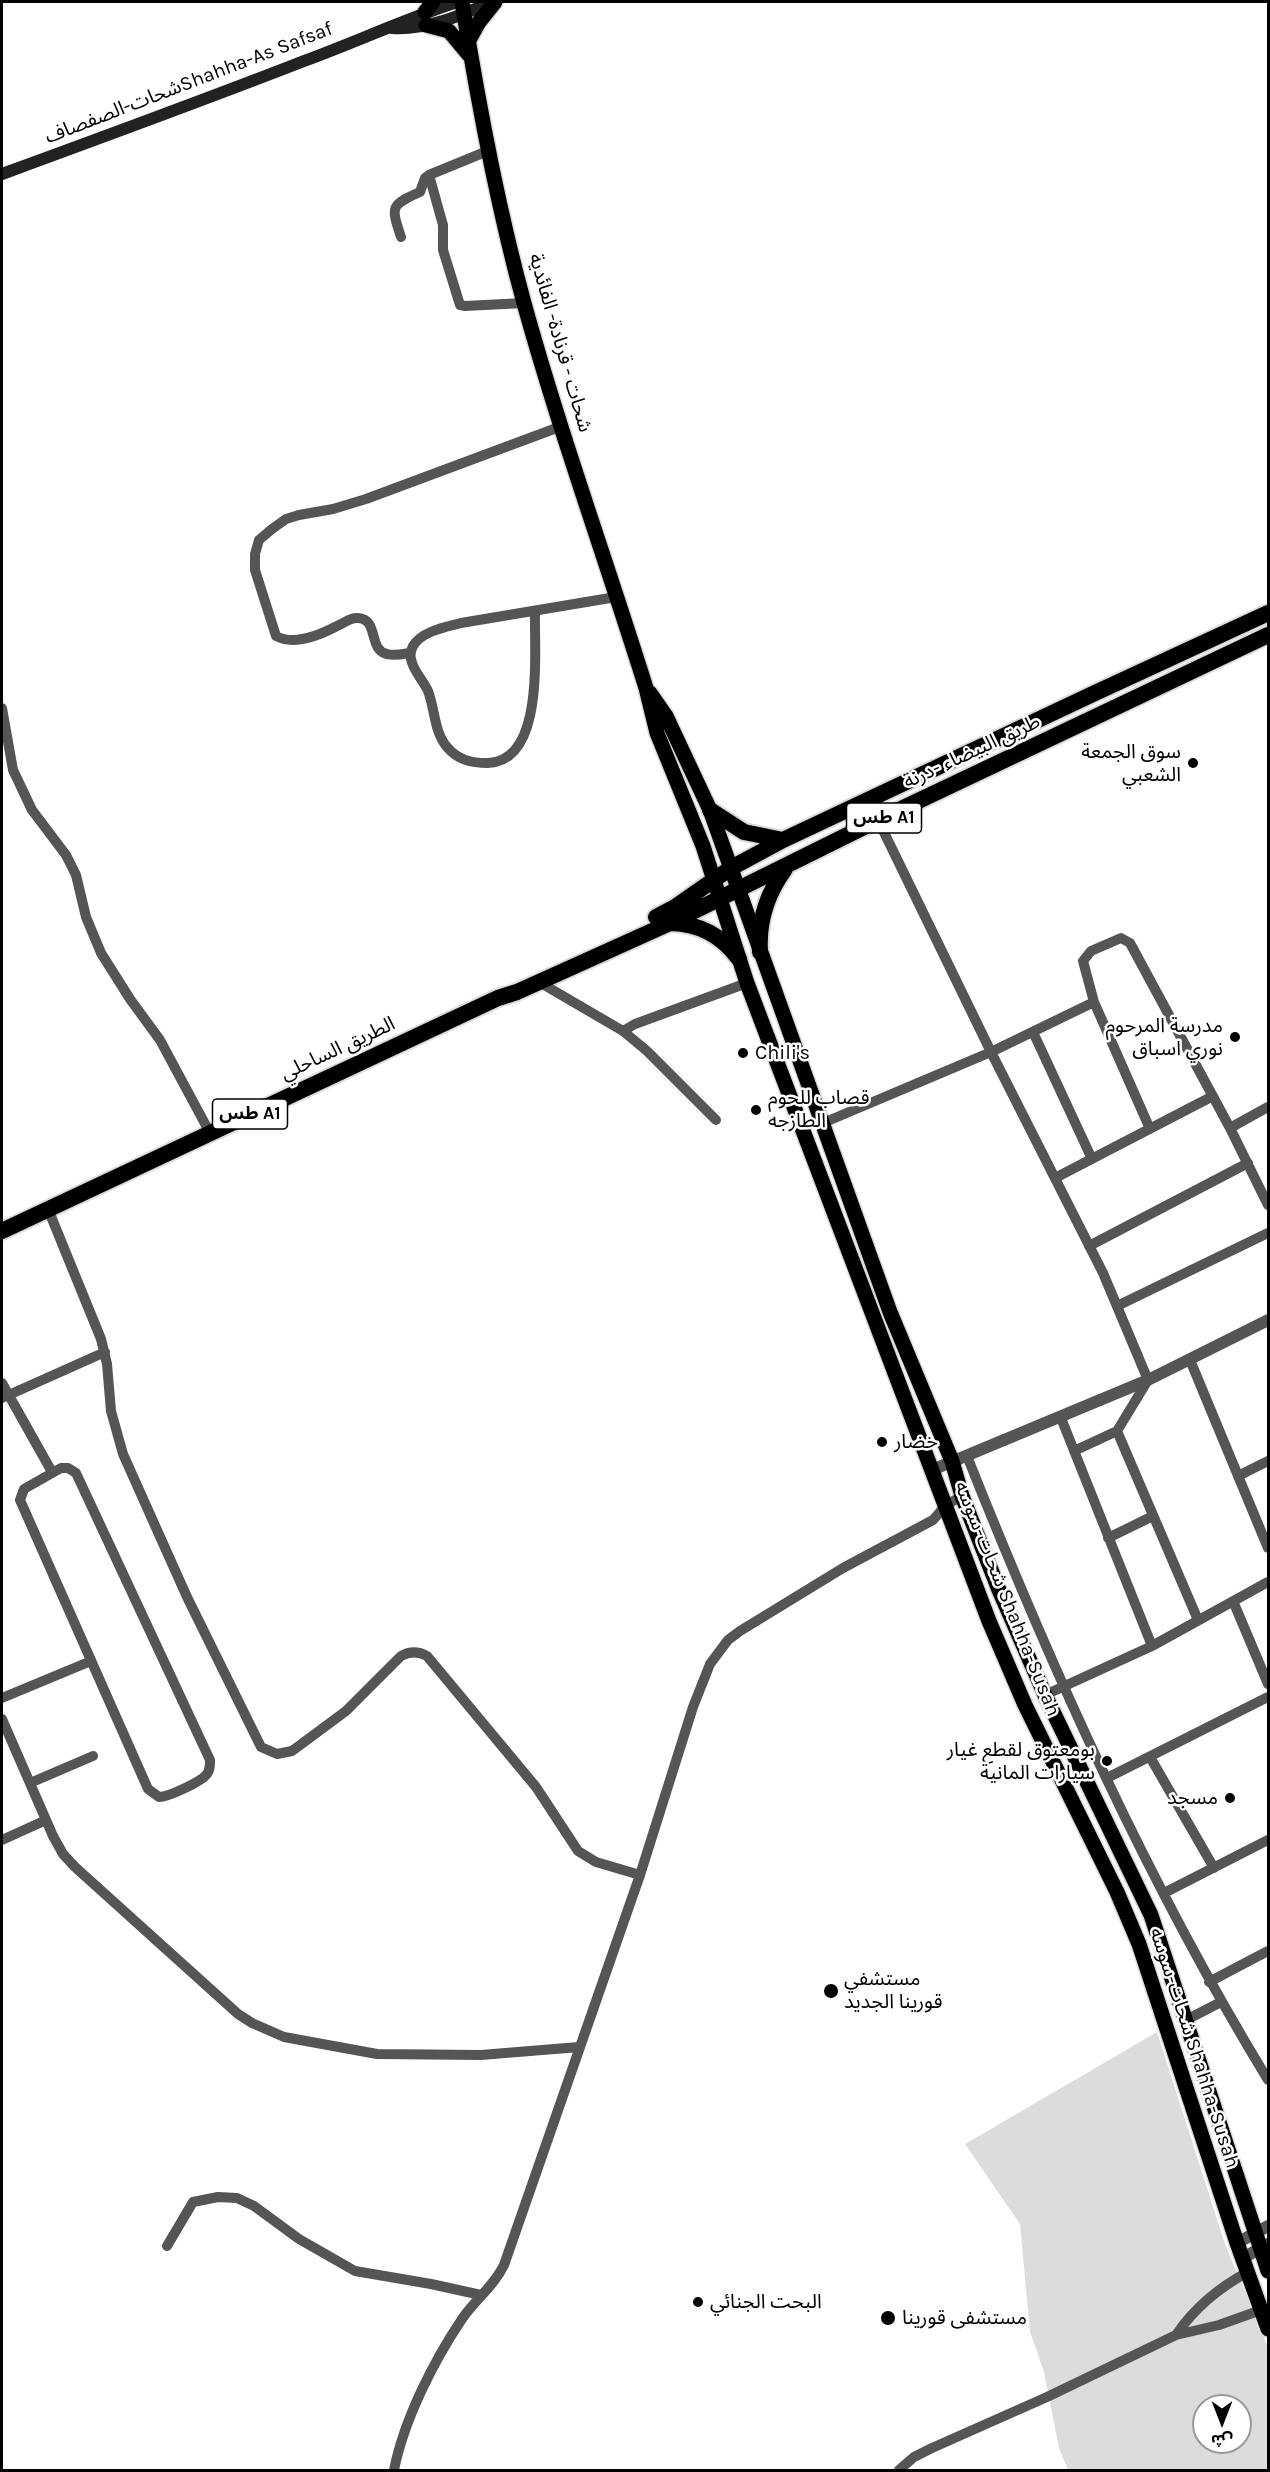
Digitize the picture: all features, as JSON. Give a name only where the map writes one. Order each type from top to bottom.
[{"type":"highway","name":"طريق البيضاء -درنة","points":[[498,998],[534,976],[675,908],[731,868],[783,840],[1269,614]]},
{"type":"highway","name":"طريق البيضاء -درنة","points":[[498,998],[670,923],[878,820],[1269,635]]},
{"type":"highway","points":[[710,810],[744,832],[783,840]]},
{"type":"highway","points":[[760,952],[760,929],[764,907],[777,879],[786,867]]},
{"type":"highway","points":[[670,923],[697,926],[710,931],[731,948],[739,959]]},
{"type":"highway","name":"الطريق الساحلي","points":[[2,1231],[498,998]]},
{"type":"main road","name":"شحات-الصفصافShahha-As Safsaf","points":[[2,174],[428,13],[493,2]]},
{"type":"main road","points":[[428,13],[469,50],[479,22],[493,2]]},
{"type":"main road","name":"شحات - قرنادة- الفائدية","points":[[461,6],[524,303],[646,688]]},
{"type":"main road","name":"شحات-سوسه Shahha-Susah","points":[[646,688],[666,716],[710,810],[890,1312],[952,1461],[962,1496],[1022,1647],[1141,1893],[1158,1935],[1186,2020],[1262,2229],[1269,2271]]},
{"type":"main road","name":"شحات-سوسه Shahha-Susah","points":[[646,688],[657,733],[703,846],[747,983],[1004,1660],[1117,1892],[1139,1944],[1237,2243],[1269,2329]]},
{"type":"street","points":[[401,237],[394,214],[394,207],[399,201],[420,192],[425,178],[429,175],[490,150]]},
{"type":"street","points":[[429,175],[443,225],[443,250],[460,305],[524,303]]},
{"type":"street","points":[[410,653],[386,654],[381,651],[376,646],[371,625],[367,620],[360,618],[352,618],[322,634],[309,637],[291,640],[276,636],[255,570],[255,554],[259,540],[286,519],[333,509],[366,498],[562,426]]},
{"type":"street","points":[[535,612],[533,689],[526,734],[517,750],[498,762],[466,761],[456,756],[439,734],[428,690],[411,661],[410,653],[419,639],[440,628],[461,623],[616,597]]},
{"type":"street","points":[[2,708],[13,770],[32,810],[66,855],[76,875],[86,917],[101,953],[130,999],[160,1040],[210,1133]]},
{"type":"street","points":[[878,820],[1089,1246],[1148,1380]]},
{"type":"street","points":[[1150,1129],[1094,1002],[1083,961],[1091,951],[1121,938],[1130,943],[1269,1205]]},
{"type":"street","points":[[538,982],[623,1031],[647,1051],[716,1120]]},
{"type":"street","points":[[623,1031],[635,1024],[747,983]]},
{"type":"street","points":[[823,1123],[991,1052],[1094,1002]]},
{"type":"street","points":[[1033,1032],[1092,1159]]},
{"type":"street","points":[[1055,1178],[1213,1096]]},
{"type":"street","points":[[1230,1128],[1269,1107]]},
{"type":"street","points":[[1089,1246],[1248,1163]]},
{"type":"street","points":[[48,1209],[105,1352],[111,1411],[123,1454],[187,1597],[261,1747],[277,1754],[292,1751],[346,1711],[401,1656],[409,1652],[418,1653],[426,1656],[536,1787],[573,1845],[590,1859],[640,1875]]},
{"type":"street","points":[[1117,1306],[1269,1233]]},
{"type":"street","points":[[932,1470],[1148,1380],[1269,1320]]},
{"type":"street","points":[[5,1396],[105,1352]]},
{"type":"street","points":[[1190,1360],[1269,1548]]},
{"type":"street","points":[[1074,1451],[1117,1431],[1148,1380]]},
{"type":"street","points":[[2,1383],[5,1396],[52,1472]]},
{"type":"street","points":[[1061,1418],[1152,1646]]},
{"type":"street","points":[[1117,1431],[1198,1620]]},
{"type":"street","points":[[967,1456],[996,1530],[1107,1778],[1209,1982],[1269,2080]]},
{"type":"street","points":[[1238,1476],[1269,1461]]},
{"type":"street","points":[[64,1467],[76,1473],[208,1756],[210,1769],[206,1776],[168,1796],[159,1797],[150,1792],[20,1500],[24,1489],[52,1472],[64,1467]]},
{"type":"street","points":[[394,2470],[398,2450],[414,2406],[461,2322],[481,2295],[499,2277],[504,2265],[640,1875],[693,1707],[710,1664],[718,1651],[740,1631],[843,1568],[933,1520],[946,1505],[962,1496]]},
{"type":"street","points":[[1108,1538],[1153,1516]]},
{"type":"street","points":[[1045,1695],[1152,1646],[1269,1582]]},
{"type":"street","points":[[1233,1601],[1269,1684]]},
{"type":"street","points":[[2,1698],[92,1661]]},
{"type":"street","points":[[1107,1778],[1269,1697]]},
{"type":"street","points":[[2,1719],[58,1845],[75,1867],[238,2014],[285,2037],[377,2054],[481,2055],[579,2047]]},
{"type":"street","points":[[30,1784],[93,1756]]},
{"type":"street","points":[[1150,1757],[1214,1868]]},
{"type":"street","points":[[2,1840],[46,1820]]},
{"type":"street","points":[[1164,1893],[1269,1840]]},
{"type":"street","points":[[1209,1982],[1269,1951]]},
{"type":"street","points":[[1186,2020],[1221,2002]]},
{"type":"street","points":[[167,2246],[193,2202],[218,2197],[237,2198],[254,2206],[299,2239],[355,2271],[481,2295]]},
{"type":"street","points":[[1237,2243],[1262,2229]]},
{"type":"street","points":[[1176,2335],[1200,2304],[1265,2246]]},
{"type":"street","points":[[899,2470],[914,2457],[932,2448],[1078,2383],[1176,2335],[1219,2325],[1261,2310]]},
{"type":"shaded area","points":[[1157,2032],[1225,2244],[1268,2347],[1268,2470],[1068,2470],[1059,2448],[1044,2372],[1030,2332],[1020,2224],[965,2144]]},
{"type":"place","name":"سوق الجمعة الشعبي","points":[[1193,763]]},
{"type":"place","name":"مدرسة المرحوم نوري اسباق","points":[[1235,1037]]},
{"type":"place","name":"Chili's","points":[[743,1053]]},
{"type":"place","name":"قصاب للحوم الطازجه","points":[[756,1110]]},
{"type":"place","name":"خضار","points":[[882,1442]]},
{"type":"place","name":"بومعتوق لقطع غيار سيارات المانية","points":[[1107,1761]]},
{"type":"place","name":"مسجد","points":[[1230,1798]]},
{"type":"place","name":"مستشفي قورينا الجديد","points":[[831,1991]]},
{"type":"place","name":"البحت الجنائي","points":[[698,2302]]},
{"type":"place","name":"مستشفى قورينا","points":[[888,2318]]}]
